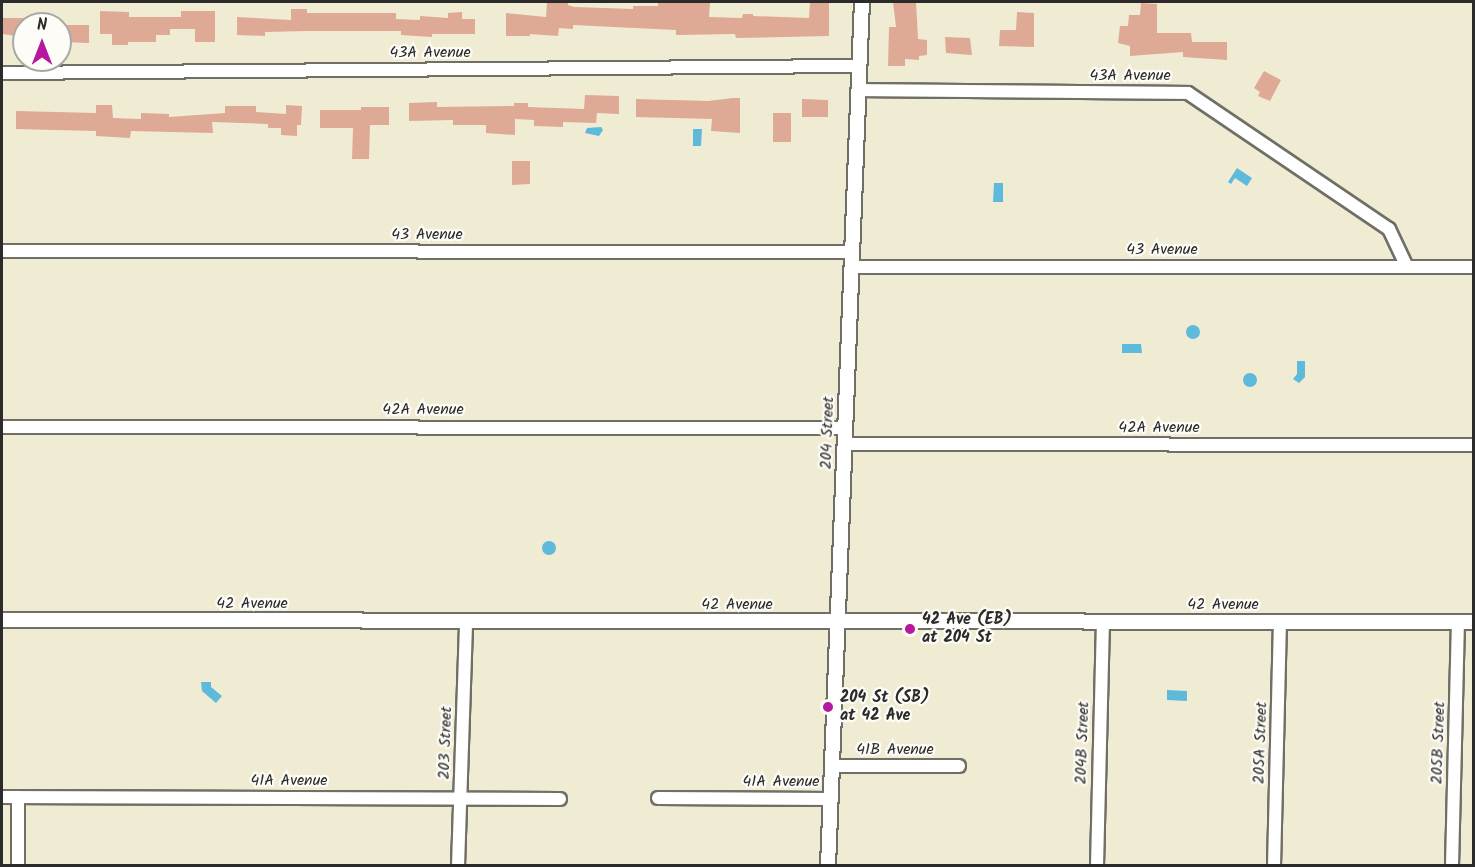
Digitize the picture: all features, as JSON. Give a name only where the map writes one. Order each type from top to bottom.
[{"type":"street","name":"204 Street","points":[[828,866],[862,2]]},
{"type":"street","name":"43A Avenue","points":[[2,73],[859,66]]},
{"type":"street","name":"43A Avenue","points":[[858,90],[1188,93],[1389,229],[1407,267]]},
{"type":"street","name":"43 Avenue","points":[[2,251],[852,252]]},
{"type":"street","name":"43 Avenue","points":[[851,267],[1473,267]]},
{"type":"street","name":"42A Avenue","points":[[2,427],[845,428]]},
{"type":"street","name":"42A Avenue","points":[[844,444],[1473,445]]},
{"type":"street","name":"42 Avenue","points":[[2,620],[1473,622]]},
{"type":"street","name":"203 Street","points":[[458,866],[466,621]]},
{"type":"street","name":"204B Street","points":[[1096,866],[1103,622]]},
{"type":"street","name":"205A Street","points":[[1274,866],[1280,622]]},
{"type":"street","name":"205B Street","points":[[1452,866],[1458,622]]},
{"type":"street","name":"41B Avenue","points":[[832,766],[958,766]]},
{"type":"street","name":"41A Avenue","points":[[2,796],[560,798]]},
{"type":"street","points":[[18,797],[18,866]]},
{"type":"street","name":"41A Avenue","points":[[658,798],[831,798]]},
{"type":"water","points":[[601,127],[603,130],[599,136],[585,133],[587,128]]},
{"type":"water","points":[[693,129],[702,129],[701,146],[693,146]]},
{"type":"water","points":[[1237,168],[1252,178],[1247,186],[1235,178],[1231,184],[1228,182]]},
{"type":"water","points":[[994,183],[1003,183],[1003,202],[993,202]]},
{"type":"water","points":[[1193,325],[1198,327],[1200,332],[1198,337],[1193,339],[1188,337],[1186,332],[1188,327]]},
{"type":"water","points":[[1122,344],[1141,344],[1142,353],[1122,353]]},
{"type":"water","points":[[1297,361],[1305,361],[1305,377],[1299,383],[1293,379],[1297,374]]},
{"type":"water","points":[[1247,373],[1253,373],[1257,380],[1253,387],[1247,387],[1243,383],[1243,377]]},
{"type":"water","points":[[549,541],[554,543],[556,548],[554,553],[549,555],[544,553],[542,548],[544,543]]},
{"type":"water","points":[[201,682],[211,682],[211,687],[222,696],[216,703],[202,691]]},
{"type":"water","points":[[1167,690],[1187,691],[1187,701],[1167,700]]},
{"type":"building","points":[[547,2],[568,2],[568,5],[574,7],[633,9],[633,6],[658,6],[658,2],[710,2],[709,17],[742,18],[743,14],[753,14],[753,16],[809,18],[810,2],[829,3],[829,36],[736,38],[735,34],[676,35],[676,30],[573,25],[573,29],[559,28],[558,36],[530,34],[530,36],[506,36],[506,13],[546,17]]},
{"type":"building","points":[[893,2],[916,2],[918,39],[927,40],[927,55],[919,56],[919,60],[905,59],[905,66],[888,66],[889,27],[896,27]]},
{"type":"building","points":[[1141,3],[1157,4],[1157,33],[1191,33],[1192,42],[1227,42],[1227,60],[1183,57],[1183,52],[1130,56],[1130,46],[1118,43],[1120,26],[1128,26],[1129,15],[1140,15]]},
{"type":"building","points":[[291,9],[307,9],[307,13],[396,13],[396,19],[420,20],[420,16],[448,18],[448,13],[462,12],[462,19],[475,19],[475,34],[432,34],[432,37],[401,35],[401,31],[307,31],[265,32],[265,36],[237,35],[237,17],[291,20]]},
{"type":"building","points":[[100,11],[129,12],[129,17],[181,17],[181,11],[215,11],[215,42],[195,42],[195,29],[170,29],[170,35],[156,35],[156,42],[128,42],[128,45],[112,45],[112,34],[100,34]]},
{"type":"building","points":[[1017,12],[1034,13],[1034,47],[999,46],[1000,30],[1016,30]]},
{"type":"building","points":[[2,18],[12,18],[12,35],[2,34]]},
{"type":"building","points":[[72,25],[89,25],[89,43],[72,42]]},
{"type":"building","points":[[945,37],[970,38],[972,55],[946,53]]},
{"type":"building","points":[[1264,71],[1281,80],[1270,101],[1258,96],[1260,92],[1254,88]]},
{"type":"building","points":[[585,95],[619,96],[619,114],[597,113],[596,123],[563,122],[563,127],[534,126],[534,120],[515,119],[515,135],[486,133],[486,125],[453,125],[453,120],[409,121],[409,103],[437,102],[437,107],[514,106],[514,103],[528,103],[528,107],[584,109]]},
{"type":"building","points":[[740,98],[740,133],[711,131],[712,119],[636,117],[636,99],[708,101]]},
{"type":"building","points":[[802,99],[828,100],[828,117],[802,117]]},
{"type":"building","points":[[96,105],[112,105],[113,118],[141,119],[141,113],[169,114],[169,117],[225,113],[225,106],[256,106],[256,112],[286,114],[286,105],[302,106],[301,125],[297,125],[297,136],[281,135],[281,128],[268,128],[268,124],[212,122],[213,133],[131,131],[130,138],[96,136],[96,131],[16,129],[16,111],[96,113]]},
{"type":"building","points":[[361,107],[389,107],[389,125],[370,125],[369,159],[352,159],[353,128],[320,128],[320,110],[361,110]]},
{"type":"building","points":[[773,113],[791,113],[791,142],[773,142]]},
{"type":"building","points":[[512,161],[530,161],[530,184],[512,185]]},
{"type":"place","name":"42 Ave (EB) at 204 St","points":[[910,629]]},
{"type":"place","name":"204 St (SB) at 42 Ave","points":[[828,707]]}]
